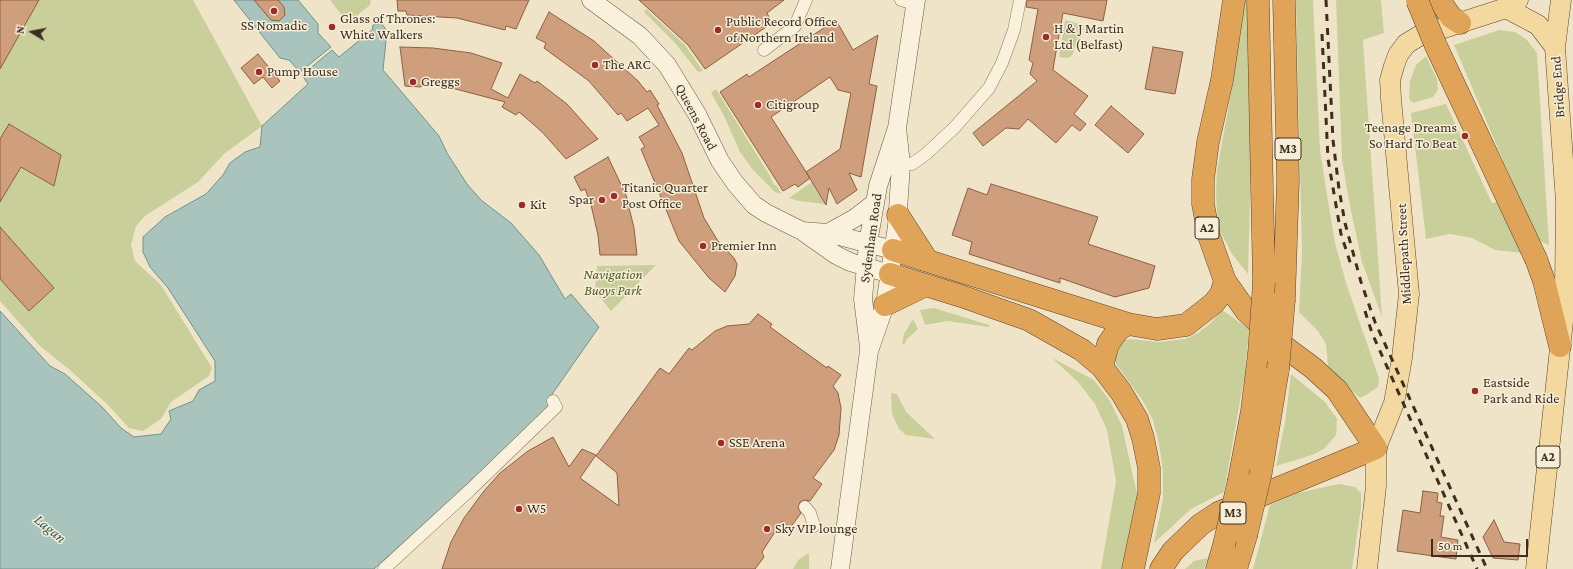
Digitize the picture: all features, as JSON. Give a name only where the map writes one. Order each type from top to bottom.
[{"type":"highway","name":"A2","points":[[1234,0],[1222,80],[1208,142],[1203,179],[1203,204],[1209,236],[1225,281],[1246,311],[1282,346],[1313,368],[1337,390],[1376,448]]},
{"type":"highway","name":"M3","points":[[1217,569],[1239,480],[1252,411],[1259,354],[1264,282],[1258,0]]},
{"type":"highway","name":"M3","points":[[1236,569],[1246,536],[1261,472],[1278,369],[1284,298],[1288,180],[1284,0]]},
{"type":"highway","name":"Bridge End","points":[[1417,0],[1436,46],[1536,259],[1544,281],[1560,346]]},
{"type":"highway","points":[[1439,0],[1451,17],[1460,23]]},
{"type":"highway","points":[[898,215],[927,260]]},
{"type":"highway","points":[[881,246],[1019,291],[1128,324],[1157,329],[1186,325],[1214,303],[1220,294],[1225,281]]},
{"type":"highway","points":[[877,271],[926,285],[1029,320],[1082,350],[1102,367],[1121,392],[1136,419],[1144,438],[1149,468],[1149,493],[1133,569]]},
{"type":"highway","points":[[885,305],[926,285]]},
{"type":"highway","points":[[1102,367],[1108,344],[1118,330],[1128,324]]},
{"type":"highway","points":[[1160,569],[1173,550],[1200,525],[1218,513],[1376,448]]},
{"type":"main road","points":[[1555,47],[1561,0]]},
{"type":"main road","name":"Middlepath Street","points":[[1368,569],[1376,486],[1376,448],[1394,403],[1402,358],[1409,294],[1390,80],[1398,54],[1406,44],[1419,36],[1512,4],[1538,25]]},
{"type":"main road","name":"Bridge End","points":[[1536,569],[1565,299],[1570,208],[1555,47],[1538,25]]},
{"type":"main road","points":[[1560,346],[1573,328]]},
{"type":"street","name":"Queens Road","points":[[591,0],[640,36],[666,65],[697,114],[720,161],[746,197],[766,213],[802,231],[836,255],[877,271]]},
{"type":"street","points":[[764,50],[795,26],[806,0]]},
{"type":"street","points":[[881,246],[896,160],[912,164],[926,154],[956,127],[989,88],[1002,63],[1014,30],[1020,0]]},
{"type":"street","name":"Sydenham Road","points":[[840,569],[869,351],[885,305],[877,271],[881,246],[898,215],[896,160],[897,128],[911,1]]},
{"type":"street","name":"Sydenham Road","points":[[869,351],[866,324],[872,309],[881,246],[873,204],[896,160]]},
{"type":"street","points":[[828,233],[855,218],[873,204]]},
{"type":"street","name":"Queens Road","points":[[802,231],[828,233],[881,246]]},
{"type":"street","points":[[384,569],[470,490],[556,407],[553,401]]},
{"type":"street","points":[[805,507],[810,513],[814,526]]},
{"type":"green space","points":[[0,0],[193,0],[262,126],[224,154],[198,182],[145,216],[136,226],[131,245],[135,261],[161,285],[212,368],[209,376],[171,402],[161,419],[143,431],[129,428],[108,405],[70,370],[40,346],[0,301]]},
{"type":"green space","points":[[330,0],[371,0],[370,5],[348,23]]},
{"type":"green space","points":[[1245,0],[1248,0],[1251,159],[1248,274],[1232,254],[1218,227],[1216,194],[1217,170],[1231,94]]},
{"type":"green space","points":[[1296,0],[1313,0],[1320,150],[1335,243],[1347,286],[1379,378],[1378,387],[1360,398],[1337,378],[1328,366],[1326,344],[1318,331],[1299,312],[1302,253]]},
{"type":"green space","points":[[1336,0],[1381,0],[1384,33],[1363,40],[1382,317],[1362,262],[1342,160]]},
{"type":"green space","points":[[646,9],[685,45],[703,71],[698,72],[675,43],[644,12]]},
{"type":"green space","points":[[1065,20],[1084,25],[1080,41],[1076,44],[1072,56],[1067,58],[1059,57]]},
{"type":"green space","points":[[1499,30],[1515,32],[1526,39],[1537,53],[1549,245],[1537,240],[1454,45]]},
{"type":"green space","points":[[1426,56],[1437,79],[1438,90],[1433,97],[1413,103],[1409,99],[1410,81],[1416,65]]},
{"type":"green space","points":[[716,89],[770,176],[774,185],[776,185],[782,194],[775,192],[753,170],[740,152],[724,116],[711,93]]},
{"type":"green space","points":[[1446,104],[1492,203],[1498,202],[1522,253],[1495,250],[1472,238],[1450,234],[1426,239],[1411,113]]},
{"type":"green space","points":[[812,182],[825,204],[799,201],[789,198]]},
{"type":"green space","name":"Navigation Buoys Park","points":[[656,265],[611,311],[595,291],[597,266]]},
{"type":"green space","points":[[934,308],[989,325],[989,327],[947,321],[925,325],[920,310]]},
{"type":"green space","points":[[1222,310],[1249,329],[1245,373],[1224,492],[1191,509],[1154,543],[1163,499],[1163,471],[1159,444],[1153,420],[1143,401],[1116,364],[1115,354],[1121,340],[1131,339],[1159,342],[1185,339],[1198,333],[1211,323]]},
{"type":"green space","points":[[913,319],[918,329],[907,339],[904,345],[902,343],[904,334]]},
{"type":"green space","points":[[1052,358],[1094,380],[1110,401],[1122,426],[1137,494],[1135,525],[1125,569],[1101,569],[1116,481],[1107,430],[1095,404],[1078,382]]},
{"type":"green space","points":[[1291,374],[1325,402],[1337,419],[1336,435],[1324,449],[1312,455],[1276,466],[1285,423]]},
{"type":"green space","points":[[891,393],[897,394],[906,412],[935,439],[906,435],[899,429],[892,414]]},
{"type":"green space","points":[[1339,484],[1355,487],[1361,493],[1361,508],[1352,569],[1253,569],[1270,505],[1297,493]]},
{"type":"green space","points":[[809,553],[809,569],[793,569],[798,560]]},
{"type":"green space","points":[[1208,558],[1204,569],[1185,569],[1194,561]]},
{"type":"water","points":[[234,0],[298,0],[318,24],[318,33],[331,47],[300,72],[289,60],[280,58]]},
{"type":"water","name":"Lagan","points":[[382,24],[387,31],[383,70],[439,136],[447,153],[467,184],[481,200],[511,223],[539,255],[565,299],[571,294],[599,327],[548,400],[553,406],[374,569],[0,569],[0,311],[50,366],[65,374],[102,407],[121,428],[134,437],[161,434],[171,419],[169,411],[193,401],[199,390],[215,381],[215,361],[168,288],[150,267],[143,252],[143,237],[165,217],[206,194],[223,175],[230,163],[245,152],[260,147],[262,126],[308,84],[302,75],[332,50],[339,57],[372,30],[373,25]]},
{"type":"building","points":[[0,0],[39,0],[0,69]]},
{"type":"building","name":"SS Nomadic","points":[[254,0],[278,0],[284,7],[285,15],[279,21],[271,20]]},
{"type":"building","points":[[397,0],[529,0],[516,29],[506,26],[505,30],[457,18],[407,15],[406,11],[398,11]]},
{"type":"building","name":"Public Record Office of Northern Ireland","points":[[639,0],[784,0],[767,13],[772,23],[705,69],[688,45]]},
{"type":"building","points":[[1027,0],[1107,0],[1103,21],[1063,13],[1054,63],[1053,70],[1088,96],[1074,114],[1086,124],[1080,131],[1072,125],[1056,143],[1028,119],[1019,129],[1006,128],[983,146],[973,133],[1037,81],[1030,74],[1033,63],[1029,60],[1038,9],[1026,7]]},
{"type":"building","points":[[549,12],[594,41],[638,81],[647,92],[650,90],[659,104],[657,105],[682,153],[704,218],[718,241],[734,258],[737,264],[735,276],[725,292],[709,278],[679,241],[641,149],[645,147],[639,137],[659,125],[648,108],[627,121],[621,113],[618,115],[589,81],[544,48],[546,43],[536,38]]},
{"type":"building","name":"Citigroup","points":[[836,20],[853,50],[878,35],[869,84],[877,86],[861,177],[849,173],[857,190],[837,204],[829,188],[826,205],[810,178],[798,187],[795,184],[783,191],[720,92],[747,74],[749,77]],"holes":[[[830,77],[838,90],[851,93],[840,149],[806,172],[771,117]]]},
{"type":"building","points":[[400,47],[433,48],[471,53],[502,63],[491,89],[508,98],[520,74],[535,83],[537,81],[567,104],[598,139],[566,159],[544,134],[519,112],[516,115],[502,107],[505,102],[448,87],[422,84],[421,87],[405,86]]},
{"type":"building","points":[[1153,47],[1183,52],[1175,94],[1145,89]]},
{"type":"building","name":"Pump House","points":[[258,54],[280,81],[272,88],[263,77],[254,84],[241,68]]},
{"type":"building","points":[[1111,106],[1144,134],[1128,153],[1095,125]]},
{"type":"building","points":[[9,124],[61,155],[54,186],[21,167],[0,202],[0,139]]},
{"type":"building","points":[[608,157],[626,195],[634,228],[637,255],[600,255],[598,235],[591,205],[585,189],[581,191],[574,177]]},
{"type":"building","points":[[991,184],[1098,217],[1088,244],[1155,266],[1149,288],[1115,297],[1060,278],[1060,283],[969,254],[972,242],[952,235],[968,188],[987,195]]},
{"type":"building","points":[[0,227],[54,288],[29,311],[0,279]]},
{"type":"building","name":"SSE Arena","points":[[758,314],[772,324],[770,327],[827,368],[828,366],[841,375],[833,386],[838,393],[841,408],[839,435],[834,450],[813,478],[822,484],[810,501],[804,500],[800,502],[798,508],[801,513],[790,528],[782,521],[762,552],[764,557],[755,569],[442,569],[451,542],[464,518],[484,491],[500,473],[528,451],[553,437],[569,467],[582,449],[596,455],[580,478],[619,506],[617,473],[596,456],[660,368],[669,374],[689,348],[692,350],[715,331],[727,326],[749,324]]},
{"type":"building","points":[[1423,491],[1438,493],[1437,502],[1442,503],[1440,516],[1444,516],[1441,537],[1458,540],[1456,559],[1397,551],[1403,510],[1420,513]]},
{"type":"building","points":[[1494,520],[1504,542],[1520,544],[1518,560],[1493,558],[1483,537]]},
{"type":"railway","points":[[1326,0],[1333,140],[1339,189],[1345,223],[1361,282],[1375,322],[1487,569]]},
{"type":"railway","points":[[1322,34],[1328,159],[1341,234],[1351,265]]},
{"type":"railway","points":[[1365,311],[1372,333],[1477,569]]},
{"type":"place","name":"SS Nomadic","points":[[274,11]]},
{"type":"place","name":"Glass of Thrones: White Walkers","points":[[332,27]]},
{"type":"place","name":"Public Record Office of Northern Ireland","points":[[718,30]]},
{"type":"place","name":"H & J Martin Ltd (Belfast)","points":[[1046,37]]},
{"type":"place","name":"The ARC","points":[[595,65]]},
{"type":"place","name":"Pump House","points":[[259,72]]},
{"type":"place","name":"Greggs","points":[[413,82]]},
{"type":"place","name":"Citigroup","points":[[758,105]]},
{"type":"place","name":"Teenage Dreams So Hard To Beat","points":[[1465,136]]},
{"type":"place","name":"Titanic Quarter Post Office","points":[[614,196]]},
{"type":"place","name":"Spar","points":[[602,200]]},
{"type":"place","name":"Kit","points":[[522,205]]},
{"type":"place","name":"Premier Inn","points":[[703,246]]},
{"type":"place","name":"Eastside Park and Ride","points":[[1475,391]]},
{"type":"place","name":"SSE Arena","points":[[721,443]]},
{"type":"place","name":"W5","points":[[519,509]]},
{"type":"place","name":"Sky VIP lounge","points":[[767,529]]}]
